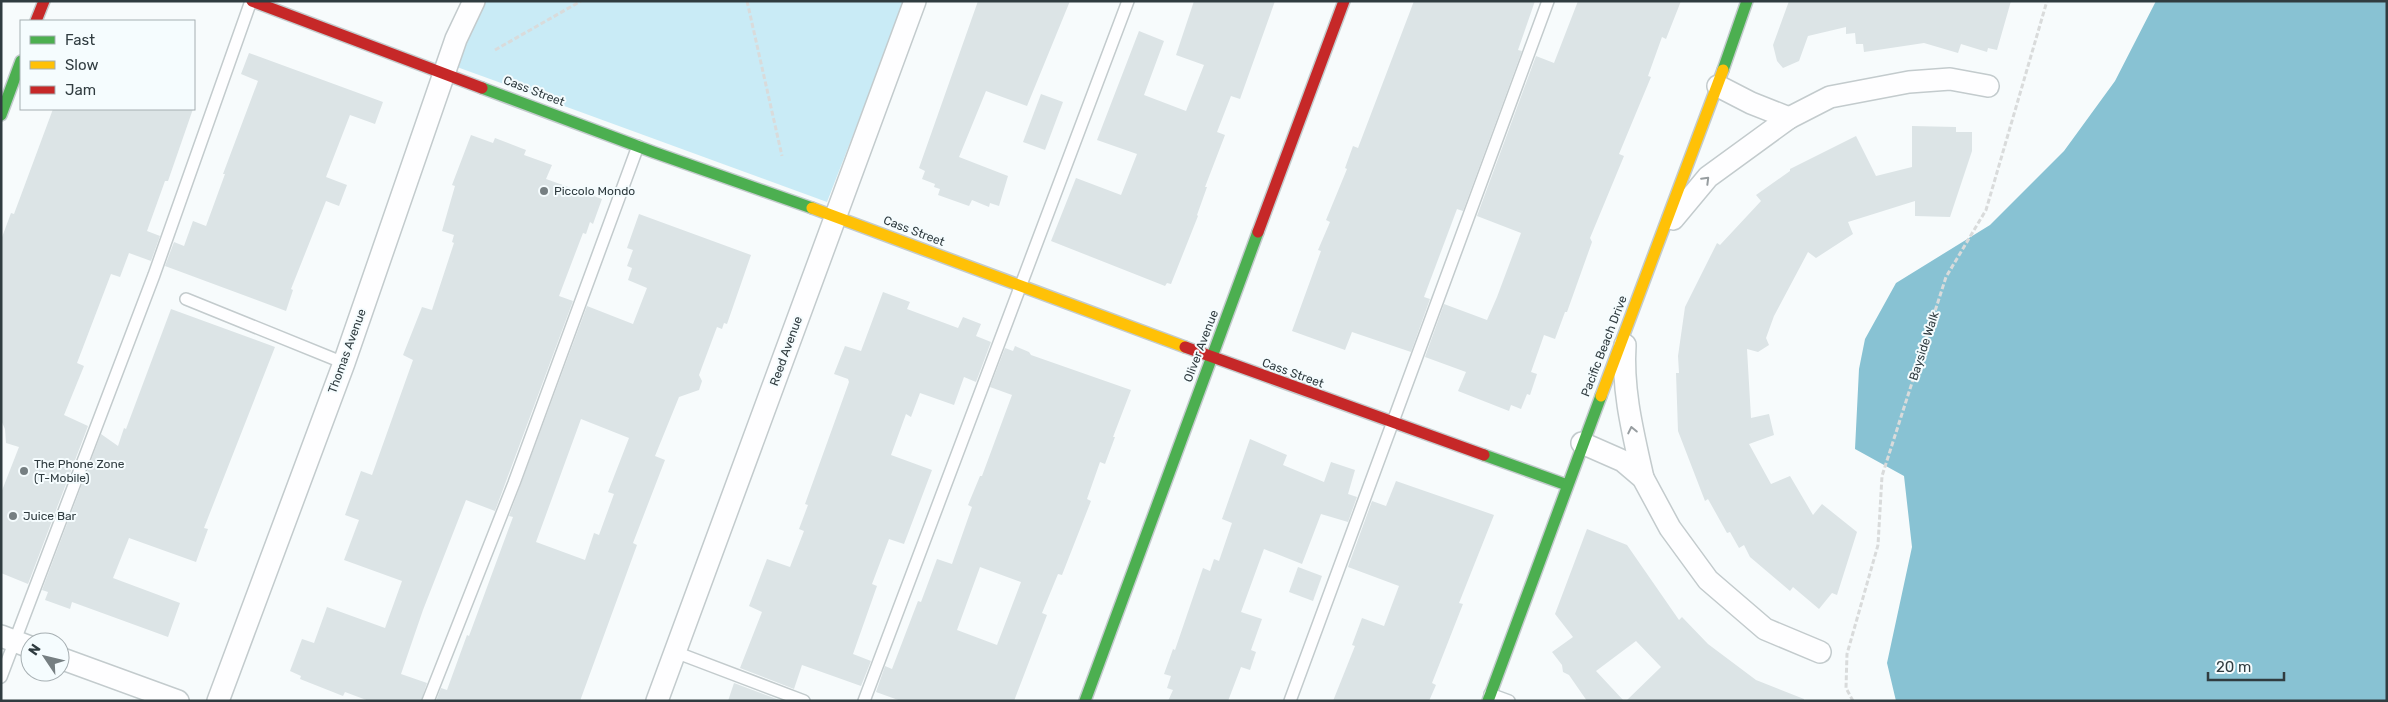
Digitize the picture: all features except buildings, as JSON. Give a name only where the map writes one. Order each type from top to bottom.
[{"type":"street","points":[[36,20],[44,1]]},
{"type":"street","name":"Cass Street","points":[[252,1],[638,146],[836,216],[1211,357],[1566,485]]},
{"type":"street","name":"Thomas Avenue","points":[[218,701],[344,363],[456,39],[474,1]]},
{"type":"street","name":"Reed Avenue","points":[[657,701],[915,1]]},
{"type":"street","name":"Oliver Avenue","points":[[1085,701],[1344,1]]},
{"type":"street","name":"Pacific Beach Drive","points":[[1489,698],[1566,485],[1718,86],[1747,1]]},
{"type":"street","points":[[1,115],[20,65]]},
{"type":"street","points":[[1663,231],[1708,178],[1789,118],[1830,97],[1909,82],[1950,80],[1988,86]]},
{"type":"street","points":[[1718,86],[1751,103],[1789,118]]},
{"type":"street","points":[[1626,328],[1624,368],[1628,410],[1643,478],[1670,528],[1708,580],[1765,628],[1820,652]]},
{"type":"street","points":[[1582,443],[1622,460],[1643,478]]},
{"type":"street","points":[[70,662],[178,701]]},
{"type":"lane","points":[[1,677],[154,275],[252,1]]},
{"type":"lane","points":[[864,701],[1128,1]]},
{"type":"lane","points":[[1290,701],[1548,1]]},
{"type":"lane","points":[[428,701],[514,483],[638,146]]},
{"type":"lane","points":[[186,299],[344,363]]},
{"type":"lane","points":[[675,652],[804,701]]},
{"type":"lane","points":[[1489,698],[1509,701]]},
{"type":"path","points":[[495,50],[581,1]]},
{"type":"path","points":[[747,1],[782,156]]},
{"type":"path","name":"Bayside Walk","points":[[1853,701],[1846,688],[1847,654],[1878,545],[1882,476],[1946,277],[1986,210],[2047,1]]},
{"type":"shaded area","points":[[482,1],[905,1],[827,202],[457,67]]},
{"type":"shaded area","points":[[2156,1],[2387,1],[2387,701],[1896,701],[1887,663],[1912,547],[1904,476],[1855,449],[1859,369],[1865,339],[1896,283],[1990,225],[2064,151],[2115,81]]},
{"type":"traffic: fast","points":[[1723,70],[1747,1]]},
{"type":"traffic: fast","points":[[1,115],[20,64]]},
{"type":"traffic: fast","points":[[482,88],[653,152],[812,208]]},
{"type":"traffic: fast","points":[[1085,701],[1258,232]]},
{"type":"traffic: fast","points":[[1488,701],[1601,396]]},
{"type":"traffic: fast","points":[[1484,455],[1567,485]]},
{"type":"traffic: slow","points":[[1601,396],[1723,70]]},
{"type":"traffic: slow","points":[[812,208],[1185,347]]},
{"type":"traffic: jam","points":[[36,20],[44,1]]},
{"type":"traffic: jam","points":[[252,1],[482,88]]},
{"type":"traffic: jam","points":[[1258,232],[1344,1]]},
{"type":"traffic: jam","points":[[1185,347],[1484,455]]},
{"type":"place","name":"Piccolo Mondo","points":[[544,191]]},
{"type":"place","name":"The Phone Zone (T-Mobile)","points":[[24,471]]},
{"type":"place","name":"Juice Bar","points":[[13,516]]}]
